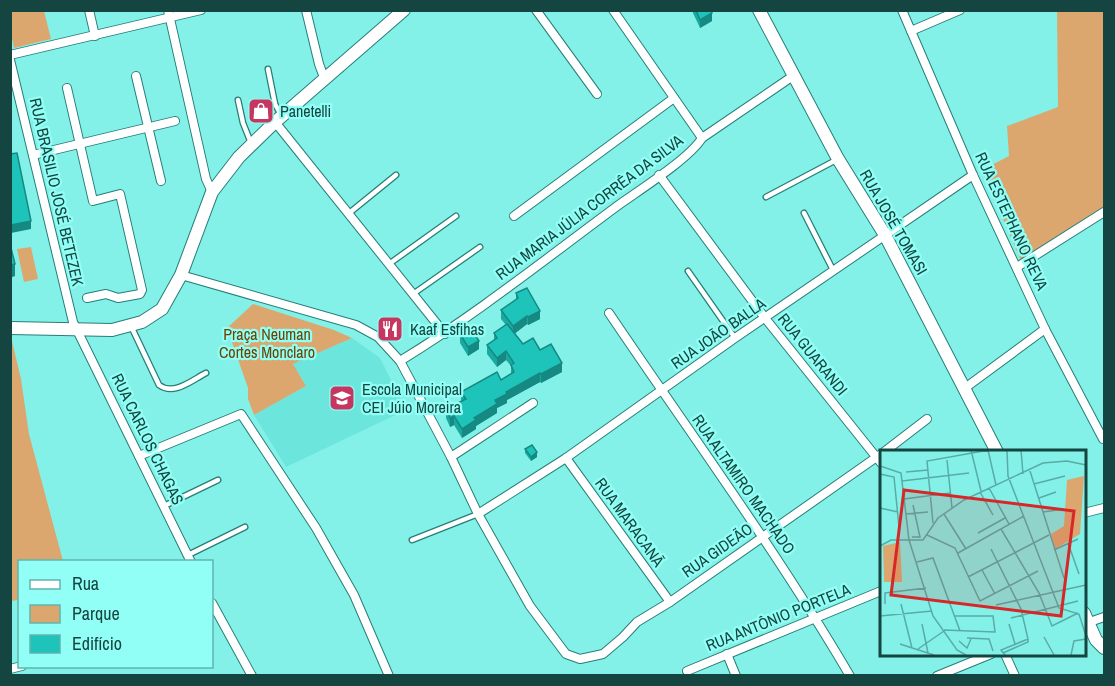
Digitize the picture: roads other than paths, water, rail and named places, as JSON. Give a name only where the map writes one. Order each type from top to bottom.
[{"type":"main road","points":[[10,328],[112,330],[132,326],[162,309],[181,275],[212,192],[239,157],[404,10]]},
{"type":"main road","name":"RUA JOSÉ TOMASI","points":[[759,10],[838,159],[885,235],[997,450]]},
{"type":"main road","points":[[1085,620],[1096,640],[1104,648]]},
{"type":"street","points":[[89,10],[95,36]]},
{"type":"street","points":[[10,55],[95,36],[169,14],[201,10]]},
{"type":"street","points":[[306,10],[325,80]]},
{"type":"street","points":[[536,10],[597,94]]},
{"type":"street","points":[[612,10],[702,138]]},
{"type":"street","name":"RUA ESTEPHANO REVA","points":[[902,10],[973,175],[1045,329],[1103,439]]},
{"type":"street","points":[[911,32],[960,10]]},
{"type":"street","points":[[169,14],[206,179],[212,192]]},
{"type":"street","name":"RUA BRASILIO JOSÉ BETEZEK","points":[[10,60],[14,96],[33,155],[72,322],[76,330]]},
{"type":"street","name":"RUA MARIA JÚLIA CORRÊA DA SILVA","points":[[400,361],[445,334],[659,175],[697,146],[702,138],[794,75]]},
{"type":"street","points":[[136,76],[161,181]]},
{"type":"street","points":[[67,87],[93,201],[120,194],[142,290],[140,294],[118,298],[106,294],[87,298]]},
{"type":"street","points":[[514,216],[674,98]]},
{"type":"street","points":[[279,119],[348,214],[445,334]]},
{"type":"street","points":[[33,155],[175,121]]},
{"type":"street","name":"RUA GUARANDI","points":[[659,175],[765,318],[880,456]]},
{"type":"street","name":"RUA JOÃO BALLA","points":[[478,514],[566,458],[735,338],[973,175]]},
{"type":"street","points":[[1017,267],[1102,213],[1104,225]]},
{"type":"street","points":[[181,275],[356,325],[378,337],[400,361],[451,457],[478,514]]},
{"type":"street","name":"RUA ALTAMIRO MACHADO","points":[[609,313],[763,536],[816,617],[850,675]]},
{"type":"street","points":[[965,388],[1045,329]]},
{"type":"street","name":"RUA CARLOS CHAGAS","points":[[76,330],[189,558]]},
{"type":"street","points":[[451,457],[533,403]]},
{"type":"street","points":[[139,456],[241,414],[321,538],[354,596],[389,675]]},
{"type":"street","name":"RUA GIDEÃO","points":[[889,450],[927,418]]},
{"type":"street","name":"RUA MARACANÃ","points":[[566,458],[670,602]]},
{"type":"street","name":"RUA GIDEÃO","points":[[478,514],[530,606],[566,654],[580,659],[603,654],[637,622],[670,602],[880,458]]},
{"type":"street","points":[[1085,513],[1104,508]]},
{"type":"street","name":"RUA ANTÔNIO PORTELA","points":[[687,670],[880,591]]},
{"type":"street","points":[[1085,620],[1104,617]]},
{"type":"street","points":[[215,620],[233,640],[252,675]]},
{"type":"street","points":[[727,654],[736,675]]},
{"type":"street","points":[[937,675],[986,656]]},
{"type":"street","points":[[1006,656],[1015,675]]},
{"type":"lane","points":[[268,69],[279,119]]},
{"type":"lane","points":[[238,100],[251,145]]},
{"type":"lane","points":[[766,197],[838,159]]},
{"type":"lane","points":[[348,214],[396,175]]},
{"type":"lane","points":[[804,213],[833,270]]},
{"type":"lane","points":[[389,264],[456,216]]},
{"type":"lane","points":[[413,294],[480,247]]},
{"type":"lane","points":[[688,271],[735,338]]},
{"type":"lane","points":[[132,326],[159,385],[165,390],[172,390],[206,373]]},
{"type":"lane","points":[[164,506],[218,480]]},
{"type":"lane","points":[[412,540],[478,514]]},
{"type":"lane","points":[[189,558],[245,527]]},
{"type":"place","name":"Panetelli","points":[[261,111]]},
{"type":"place","name":"Kaaf Esfihas","points":[[390,329]]},
{"type":"place","name":"Escola Municipal CEI Júio Moreira","points":[[342,398]]},
{"type":"park label","name":"Praça Neuman Cortes Monclaro","points":[[267,343]]}]
